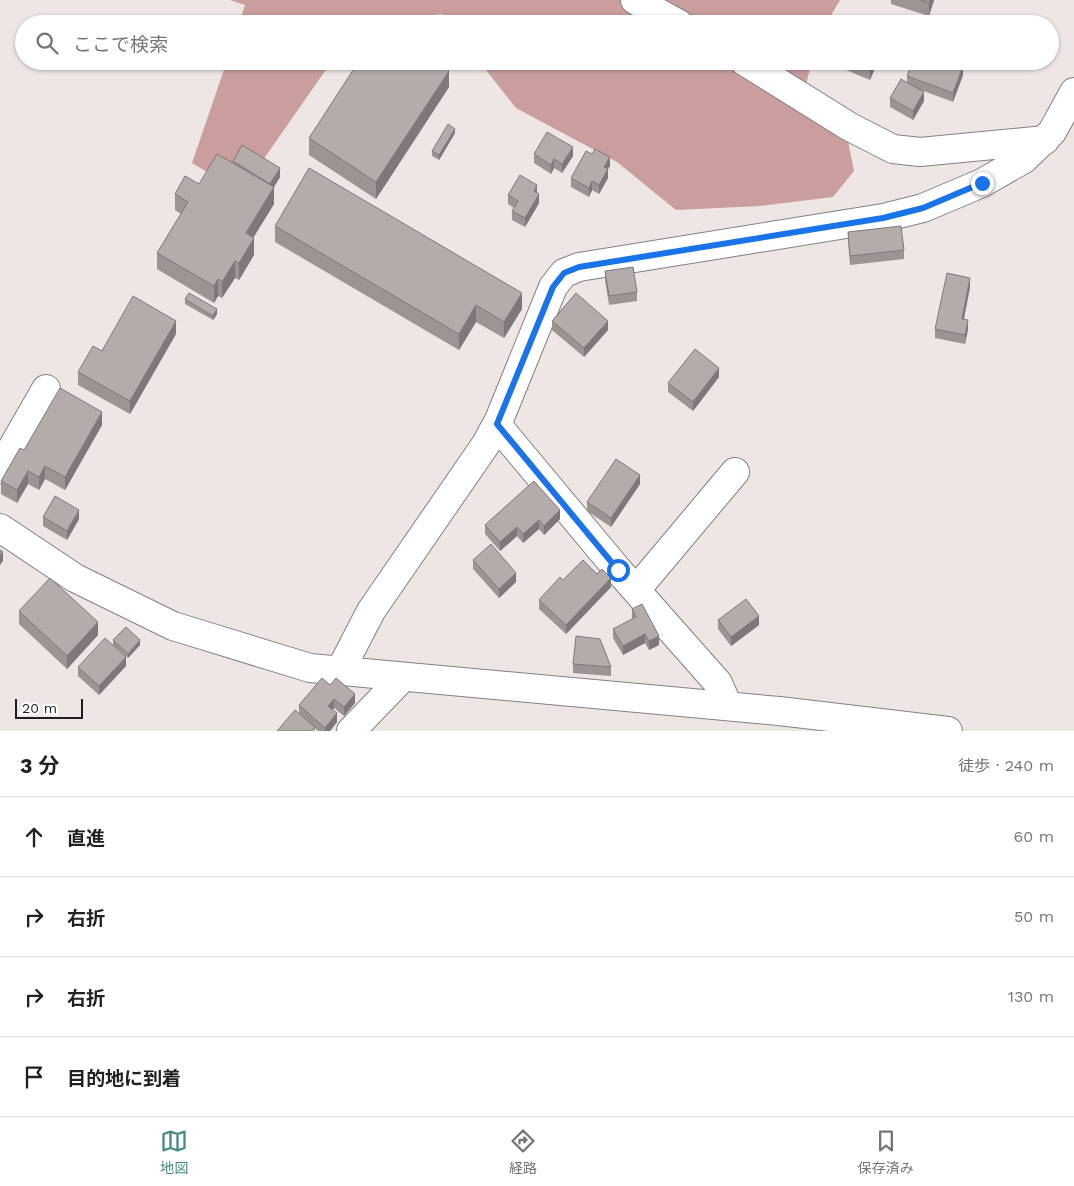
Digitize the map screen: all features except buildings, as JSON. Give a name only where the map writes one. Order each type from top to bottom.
[{"type":"street","points":[[635,0],[662,15]]},
{"type":"street","points":[[758,70],[850,127],[893,149],[920,152],[1045,140]]},
{"type":"street","points":[[340,671],[371,612],[486,444],[497,424],[553,287],[564,273],[579,267],[883,218],[923,208],[982,183],[1024,159],[1052,132],[1074,92]]},
{"type":"street","points":[[0,469],[46,389]]},
{"type":"street","points":[[497,424],[636,590],[718,683],[728,706]]},
{"type":"street","points":[[636,590],[735,472]]},
{"type":"street","points":[[0,528],[75,578],[173,626],[310,668],[728,706],[948,731]]},
{"type":"street","points":[[351,731],[404,677]]},
{"type":"shaded area","points":[[230,0],[840,0],[831,15],[242,15],[245,5]]},
{"type":"shaded area","points":[[224,70],[326,70],[263,160],[217,178],[192,163]]},
{"type":"shaded area","points":[[486,70],[810,70],[803,96],[847,136],[854,171],[833,197],[760,206],[676,210],[617,162],[516,108]]},
{"type":"route","points":[[618,570],[497,424],[553,287],[564,273],[579,267],[883,218],[923,208],[982,183]]}]
